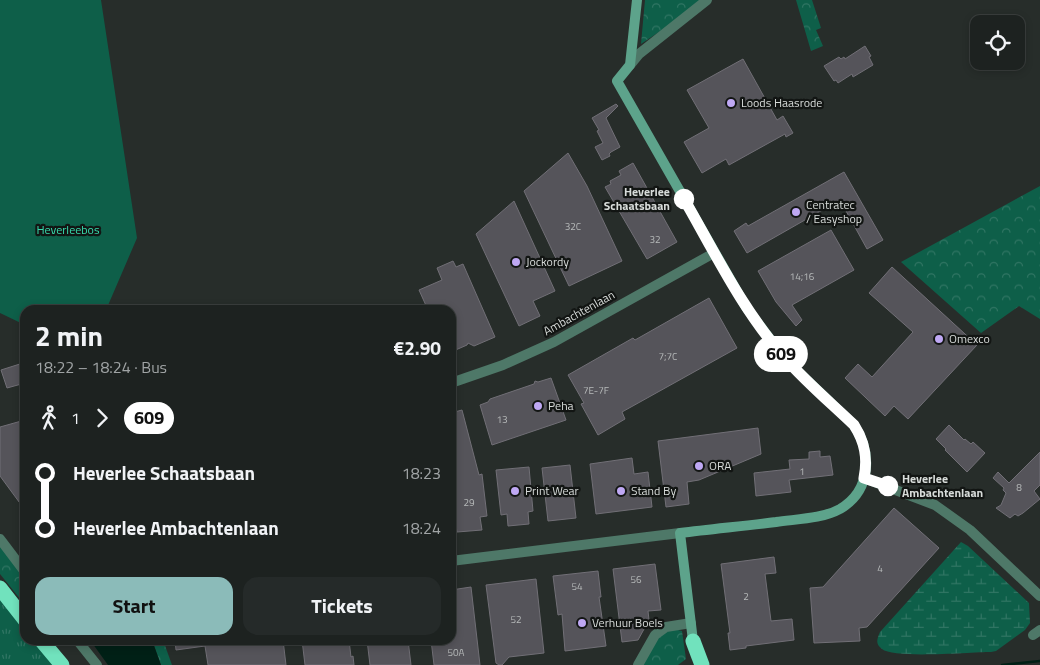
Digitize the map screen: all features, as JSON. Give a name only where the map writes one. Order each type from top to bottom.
[{"type":"highway","points":[[0,588],[20,614]]},
{"type":"highway","points":[[690,665],[693,641]]},
{"type":"highway","points":[[693,641],[702,665]]},
{"type":"highway","points":[[45,645],[62,665]]},
{"type":"street","points":[[630,65],[637,0]]},
{"type":"street","points":[[456,560],[821,515],[839,509],[850,501],[864,478],[867,465],[861,436],[854,425],[785,359],[746,308],[617,81],[639,54],[707,0]]},
{"type":"street","name":"Ambachtenlaan","points":[[456,381],[504,365],[554,342],[714,253]]},
{"type":"street","points":[[864,478],[935,505],[970,530],[1040,596]]},
{"type":"street","points":[[680,532],[693,641]]},
{"type":"street","points":[[0,539],[20,565]]},
{"type":"street","points":[[638,665],[655,634],[666,627],[690,623]]},
{"type":"street","points":[[81,645],[97,665]]},
{"type":"green space","name":"Heverleebos","points":[[0,0],[101,0],[137,238],[108,305],[20,305],[20,323],[0,313]]},
{"type":"green space","points":[[645,0],[702,0],[641,44]]},
{"type":"green space","points":[[796,0],[812,0],[821,28],[816,30],[823,46],[811,51]]},
{"type":"green space","points":[[1040,186],[1040,319],[1019,306],[981,333],[901,262]]},
{"type":"green space","points":[[961,542],[968,546],[1029,603],[1030,623],[1025,630],[996,651],[991,652],[901,654],[882,649],[877,641],[880,632]]},
{"type":"green space","points":[[0,545],[20,572],[20,599],[0,574]]},
{"type":"green space","points":[[0,593],[20,619],[20,645],[41,645],[56,665],[0,665]]},
{"type":"green space","points":[[666,627],[682,631],[686,659],[678,665],[638,665]]},
{"type":"green space","points":[[154,645],[165,645],[172,665],[161,665]]},
{"type":"shaded area","points":[[94,645],[154,645],[161,665],[108,665]]},
{"type":"building","points":[[865,46],[871,56],[869,57],[873,65],[853,77],[852,74],[838,83],[836,80],[834,81],[824,66],[839,57],[841,59],[844,57],[845,59]]},
{"type":"building","name":"Loods Haasrode","points":[[743,59],[777,120],[783,116],[793,133],[786,137],[785,134],[729,165],[726,159],[702,173],[684,142],[709,128],[687,90]]},
{"type":"building","points":[[616,104],[618,106],[606,118],[620,147],[602,160],[595,147],[603,143],[597,131],[599,130],[592,118]]},
{"type":"building","points":[[568,153],[587,186],[622,261],[569,286],[524,191]]},
{"type":"building","points":[[633,163],[677,242],[647,259],[605,187],[611,184],[610,181],[621,175],[619,171]]},
{"type":"building","name":"Centratec / Easyshop","points":[[844,172],[883,240],[867,249],[840,200],[747,253],[734,231],[746,223],[748,226]]},
{"type":"building","name":"Jockordy","points":[[514,201],[555,291],[533,301],[540,316],[519,326],[476,234]]},
{"type":"building","points":[[831,230],[854,270],[792,305],[802,320],[796,326],[776,302],[758,271]]},
{"type":"building","points":[[453,261],[456,267],[463,264],[495,337],[474,346],[468,343],[456,350],[456,305],[426,305],[419,290],[442,280],[437,268]]},
{"type":"building","name":"Omexco","points":[[892,267],[977,345],[908,419],[894,406],[885,416],[845,378],[858,364],[872,377],[913,332],[869,293]]},
{"type":"building","points":[[709,298],[737,348],[622,412],[625,419],[598,435],[581,404],[584,403],[568,375]]},
{"type":"building","points":[[20,364],[20,384],[7,388],[1,370]]},
{"type":"building","points":[[551,378],[566,420],[492,445],[480,405],[488,402],[490,399],[534,384],[535,381],[538,382]]},
{"type":"building","points":[[462,410],[479,475],[482,474],[487,516],[480,517],[482,530],[457,532],[456,412]]},
{"type":"building","points":[[20,421],[20,503],[0,476],[0,427]]},
{"type":"building","points":[[949,425],[964,440],[971,444],[973,442],[985,453],[967,472],[936,439]]},
{"type":"building","name":"ORA","points":[[758,428],[761,454],[699,480],[687,482],[689,504],[666,507],[658,441]]},
{"type":"building","points":[[820,451],[820,457],[830,456],[833,475],[789,480],[791,492],[756,496],[754,473],[790,469],[789,460],[809,459],[809,452]]},
{"type":"building","points":[[1040,452],[1040,485],[1034,491],[1040,499],[1023,513],[1018,516],[1015,514],[1010,518],[996,508],[1001,505],[1006,493],[1003,490],[1004,488],[993,478],[998,472],[1009,483]]},
{"type":"building","name":"Stand By","points":[[632,458],[634,474],[648,472],[652,507],[596,514],[590,464]]},
{"type":"building","points":[[570,465],[576,518],[548,521],[542,468]]},
{"type":"building","name":"Print Wear","points":[[529,467],[533,511],[528,512],[529,524],[508,526],[507,514],[501,515],[496,470]]},
{"type":"building","points":[[894,508],[939,548],[867,627],[859,628],[860,641],[814,643],[810,588],[823,587]]},
{"type":"building","points":[[774,557],[776,573],[765,574],[771,621],[792,619],[794,640],[730,650],[728,633],[730,633],[721,564]]},
{"type":"building","points":[[655,564],[661,610],[648,611],[649,620],[638,640],[622,642],[613,569]]},
{"type":"building","name":"Verhuur Boels","points":[[598,571],[601,597],[599,597],[606,646],[565,651],[562,614],[558,615],[553,576]]},
{"type":"building","points":[[536,579],[544,653],[509,657],[502,665],[499,665],[496,663],[486,585]]},
{"type":"building","points":[[471,587],[480,665],[434,665],[432,645],[456,645],[456,589]]},
{"type":"building","points":[[176,645],[284,645],[286,665],[208,665],[205,646],[176,650]]},
{"type":"building","points":[[303,645],[350,645],[354,665],[305,665]]},
{"type":"building","points":[[368,645],[409,645],[411,665],[370,665]]},
{"type":"waterway","points":[[1002,665],[1040,661]]},
{"type":"bus line","name":"609","points":[[684,199],[746,308],[768,338],[785,359],[854,425],[861,436],[865,449],[867,465],[864,478],[888,486]]},
{"type":"place","name":"Loods Haasrode","points":[[731,103]]},
{"type":"place","name":"Heverlee Schaatsbaan","points":[[684,199]]},
{"type":"place","name":"Centratec / Easyshop","points":[[796,212]]},
{"type":"place","name":"Jockordy","points":[[516,262]]},
{"type":"place","name":"Omexco","points":[[939,339]]},
{"type":"place","name":"Peha","points":[[538,406]]},
{"type":"place","name":"ORA","points":[[699,466]]},
{"type":"place","name":"Heverlee Ambachtenlaan","points":[[888,486]]},
{"type":"place","name":"Print Wear","points":[[515,491]]},
{"type":"place","name":"Stand By","points":[[621,491]]},
{"type":"place","name":"Verhuur Boels","points":[[582,623]]}]
